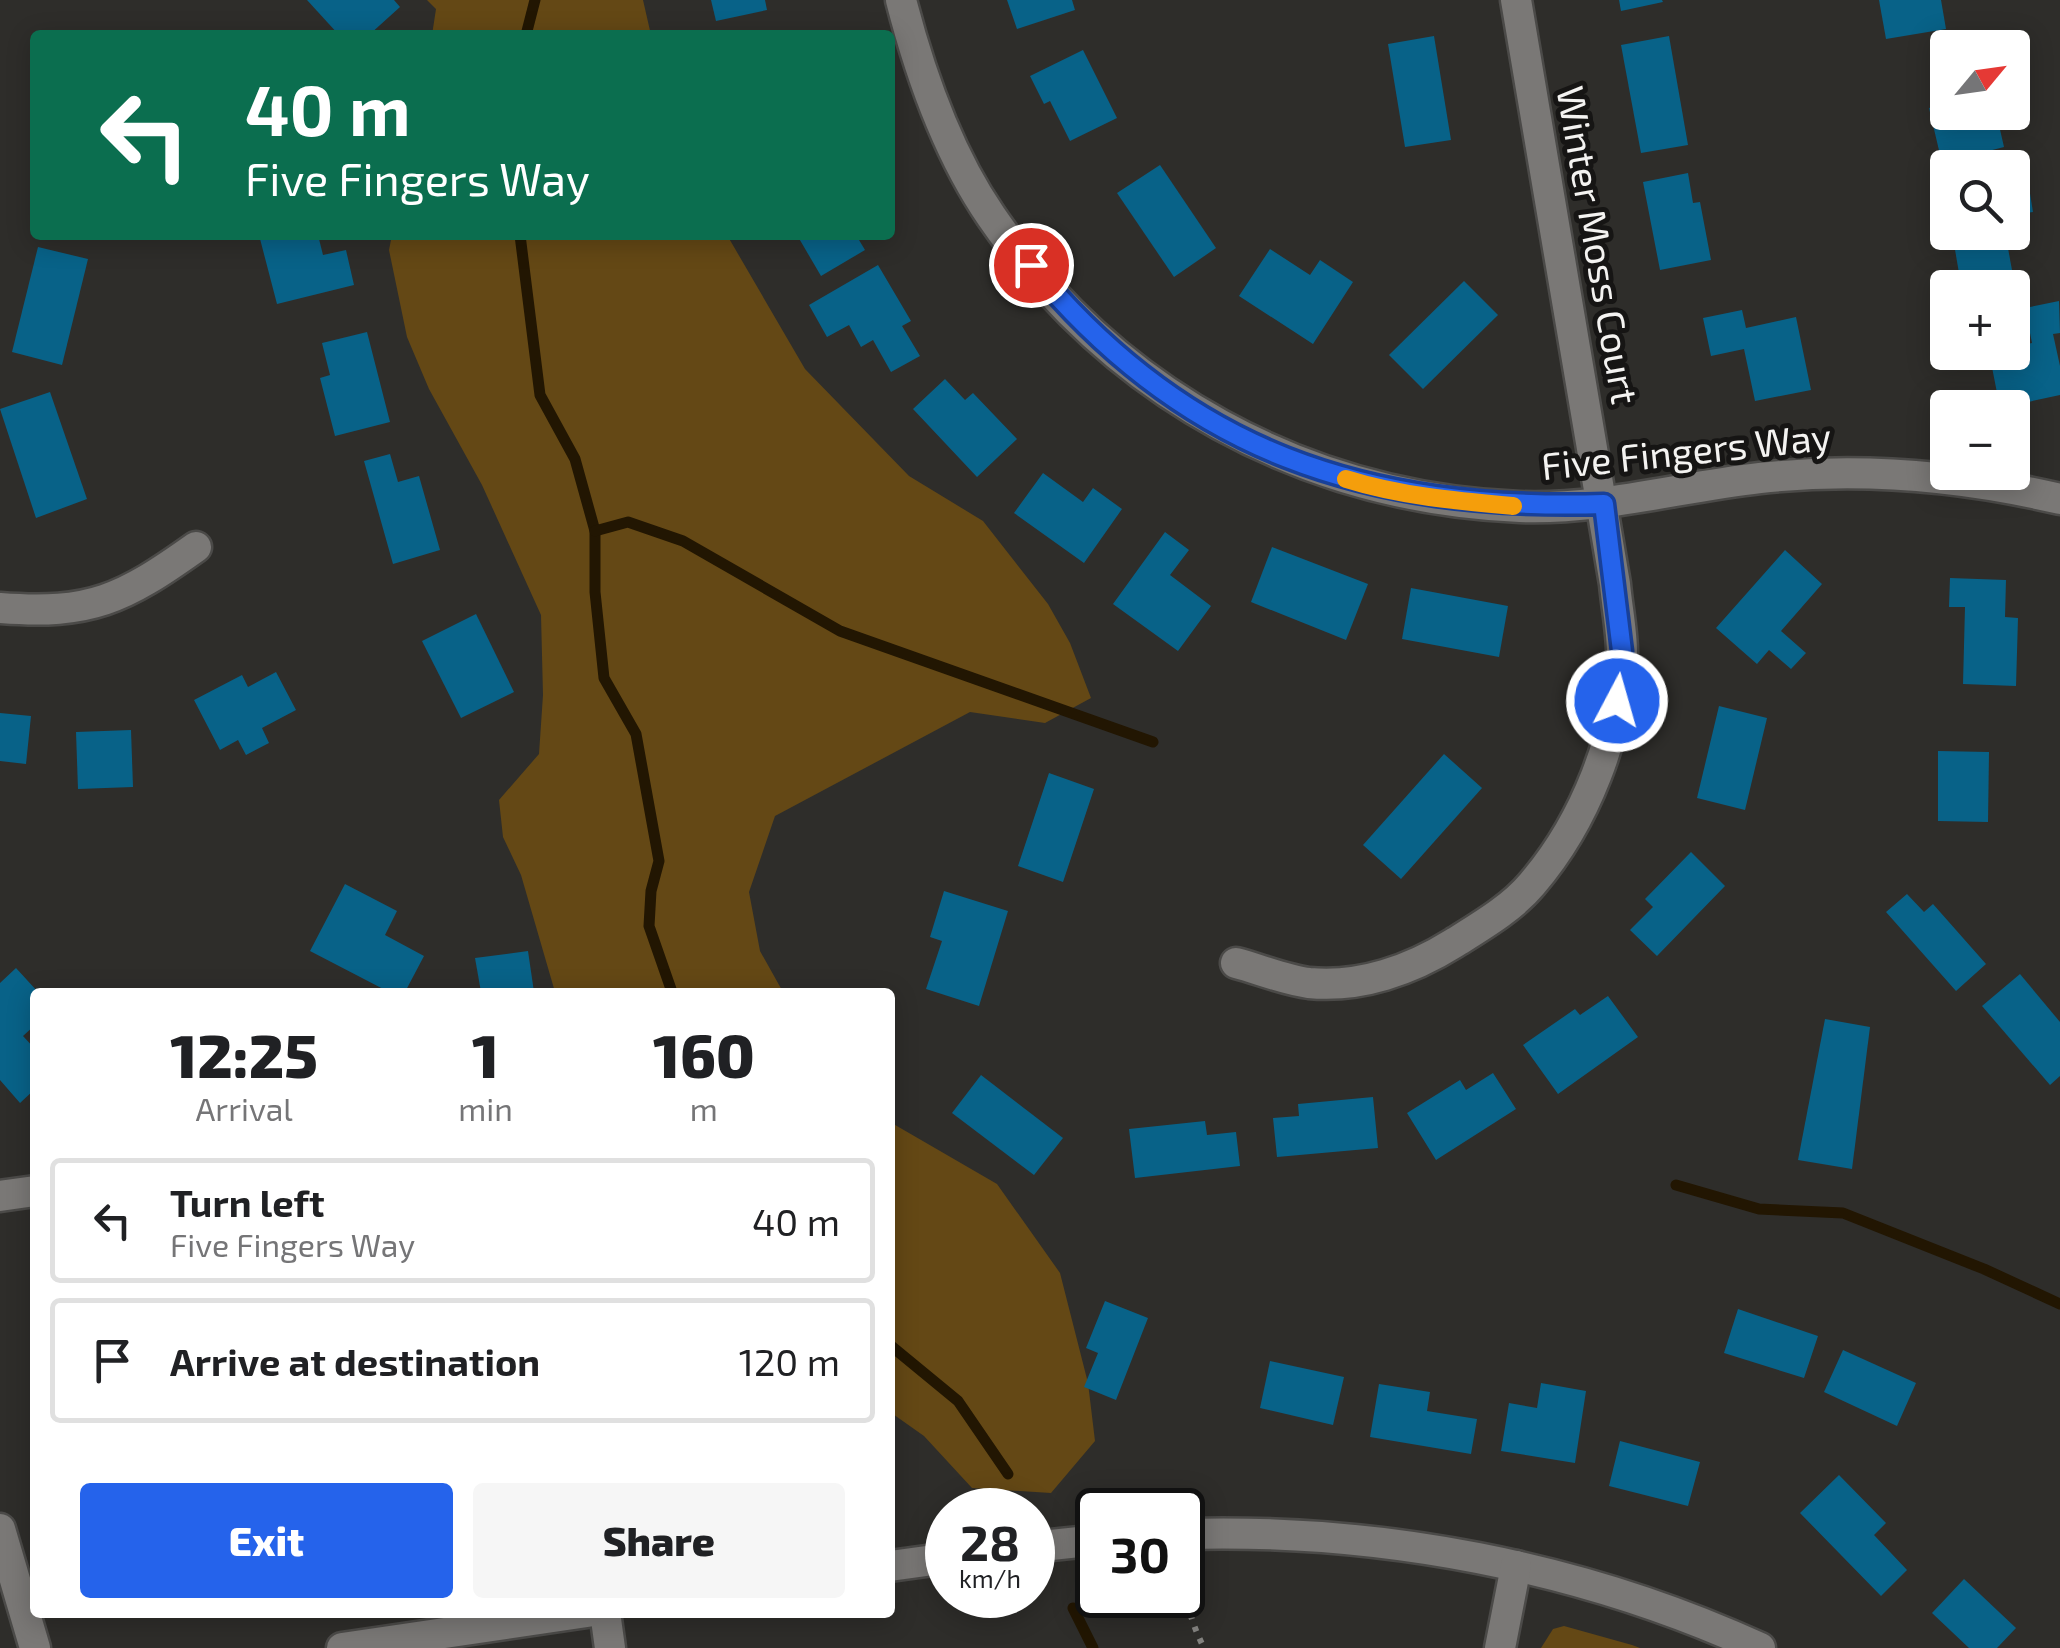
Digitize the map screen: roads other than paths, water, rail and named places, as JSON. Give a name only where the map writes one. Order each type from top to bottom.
[{"type":"street","name":"Five Fingers Way","points":[[901,0],[916,59],[950,140],[990,215],[1052,290],[1119,358],[1199,415],[1294,462],[1374,488],[1522,507],[1604,504],[1757,478],[1841,472],[2004,486],[2060,499]]},
{"type":"street","name":"Winter Moss Court","points":[[1236,962],[1307,983],[1341,983],[1395,974],[1489,921],[1531,886],[1580,810],[1602,760],[1617,701],[1622,651],[1604,504],[1516,0]]},
{"type":"street","points":[[0,608],[73,610],[118,598],[196,547]]},
{"type":"street","points":[[0,1196],[30,1192]]},
{"type":"street","points":[[0,1529],[35,1648]]},
{"type":"street","points":[[1205,1535],[1393,1542],[1516,1566],[1712,1626],[1760,1648]]},
{"type":"street","points":[[895,1565],[925,1561]]},
{"type":"street","points":[[1500,1648],[1516,1566]]},
{"type":"street","points":[[342,1648],[546,1618]]},
{"type":"street","points":[[606,1618],[610,1648]]},
{"type":"waterway","points":[[527,30],[535,0]]},
{"type":"waterway","points":[[521,240],[540,395],[575,459],[595,531],[595,592],[604,678],[636,734],[659,861],[651,891],[649,926],[671,988]]},
{"type":"waterway","points":[[595,531],[628,522],[683,541],[840,631],[1153,742]]},
{"type":"waterway","points":[[1676,1185],[1759,1209],[1843,1213],[2060,1304]]},
{"type":"waterway","points":[[895,1349],[958,1401],[1008,1474]]},
{"type":"waterway","points":[[1073,1608],[1093,1648]]}]
